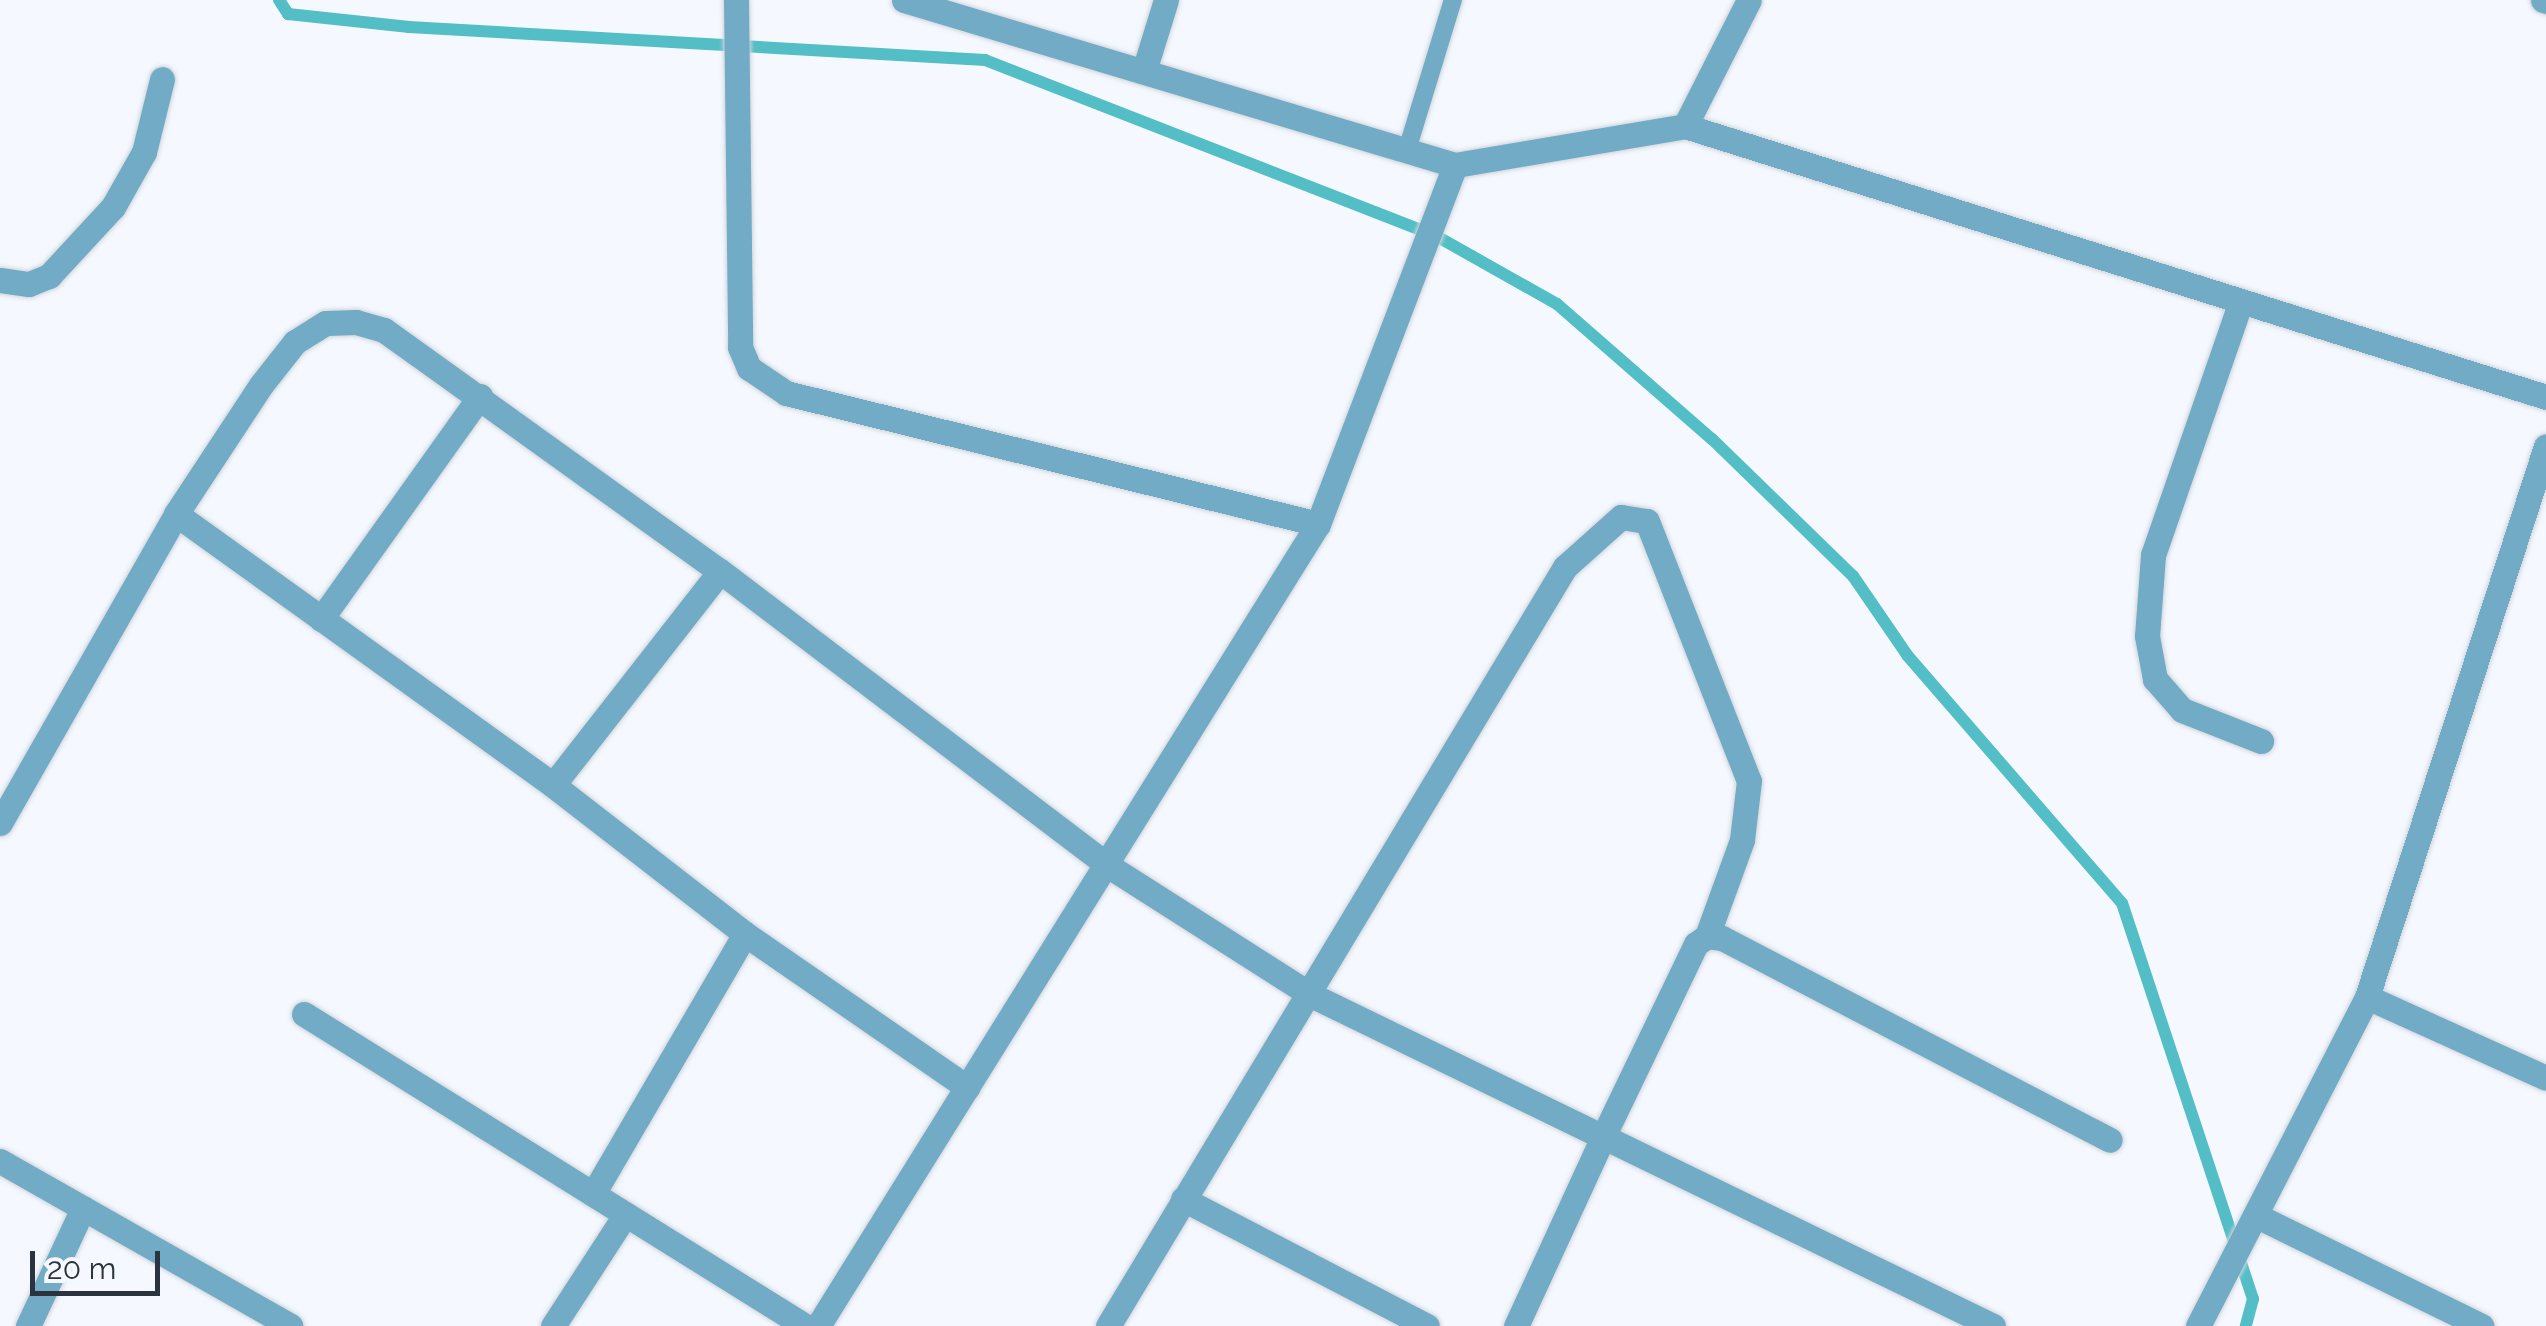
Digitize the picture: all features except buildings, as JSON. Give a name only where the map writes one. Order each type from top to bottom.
[{"type":"street","points":[[736,0],[734,94],[740,347],[749,368],[786,393],[1318,524]]},
{"type":"street","points":[[904,0],[1455,165],[1685,126],[2546,397]]},
{"type":"street","points":[[1144,72],[1166,0]]},
{"type":"street","points":[[1685,126],[1749,0]]},
{"type":"street","points":[[0,280],[29,284],[49,276],[113,207],[144,152],[162,79]]},
{"type":"street","points":[[818,1326],[1318,524],[1436,204],[1455,165]]},
{"type":"street","points":[[2242,302],[2153,554],[2147,636],[2155,679],[2182,710],[2261,741]]},
{"type":"street","points":[[0,822],[176,514],[260,385],[296,342],[326,323],[356,322],[384,330],[480,396],[720,571],[1106,865],[1311,996],[1993,1326]]},
{"type":"street","points":[[321,619],[480,396]]},
{"type":"street","points":[[2198,1326],[2243,1245],[2367,996],[2546,446]]},
{"type":"street","points":[[176,514],[553,786],[745,934],[967,1087]]},
{"type":"street","points":[[1108,1326],[1311,996],[1565,568],[1591,538],[1634,515],[1647,521],[1749,780],[1742,840],[1706,936],[1696,944],[1516,1326]]},
{"type":"street","points":[[553,786],[720,571]]},
{"type":"street","points":[[593,1194],[745,934]]},
{"type":"street","points":[[1706,936],[1722,938],[2110,1140]]},
{"type":"street","points":[[2367,996],[2546,1078]]},
{"type":"street","points":[[304,1014],[805,1326]]},
{"type":"street","points":[[0,1161],[290,1326]]},
{"type":"street","points":[[1184,1199],[1427,1326]]},
{"type":"street","points":[[28,1326],[83,1208]]},
{"type":"street","points":[[553,1326],[626,1215]]},
{"type":"street","points":[[2257,1216],[2467,1323]]},
{"type":"lane","points":[[1407,150],[1454,0]]},
{"type":"waterway","points":[[279,0],[288,14],[409,27],[985,60],[1438,237],[1557,304],[1712,439],[1853,576],[1907,655],[2122,903],[2253,1299],[2246,1326]]}]
